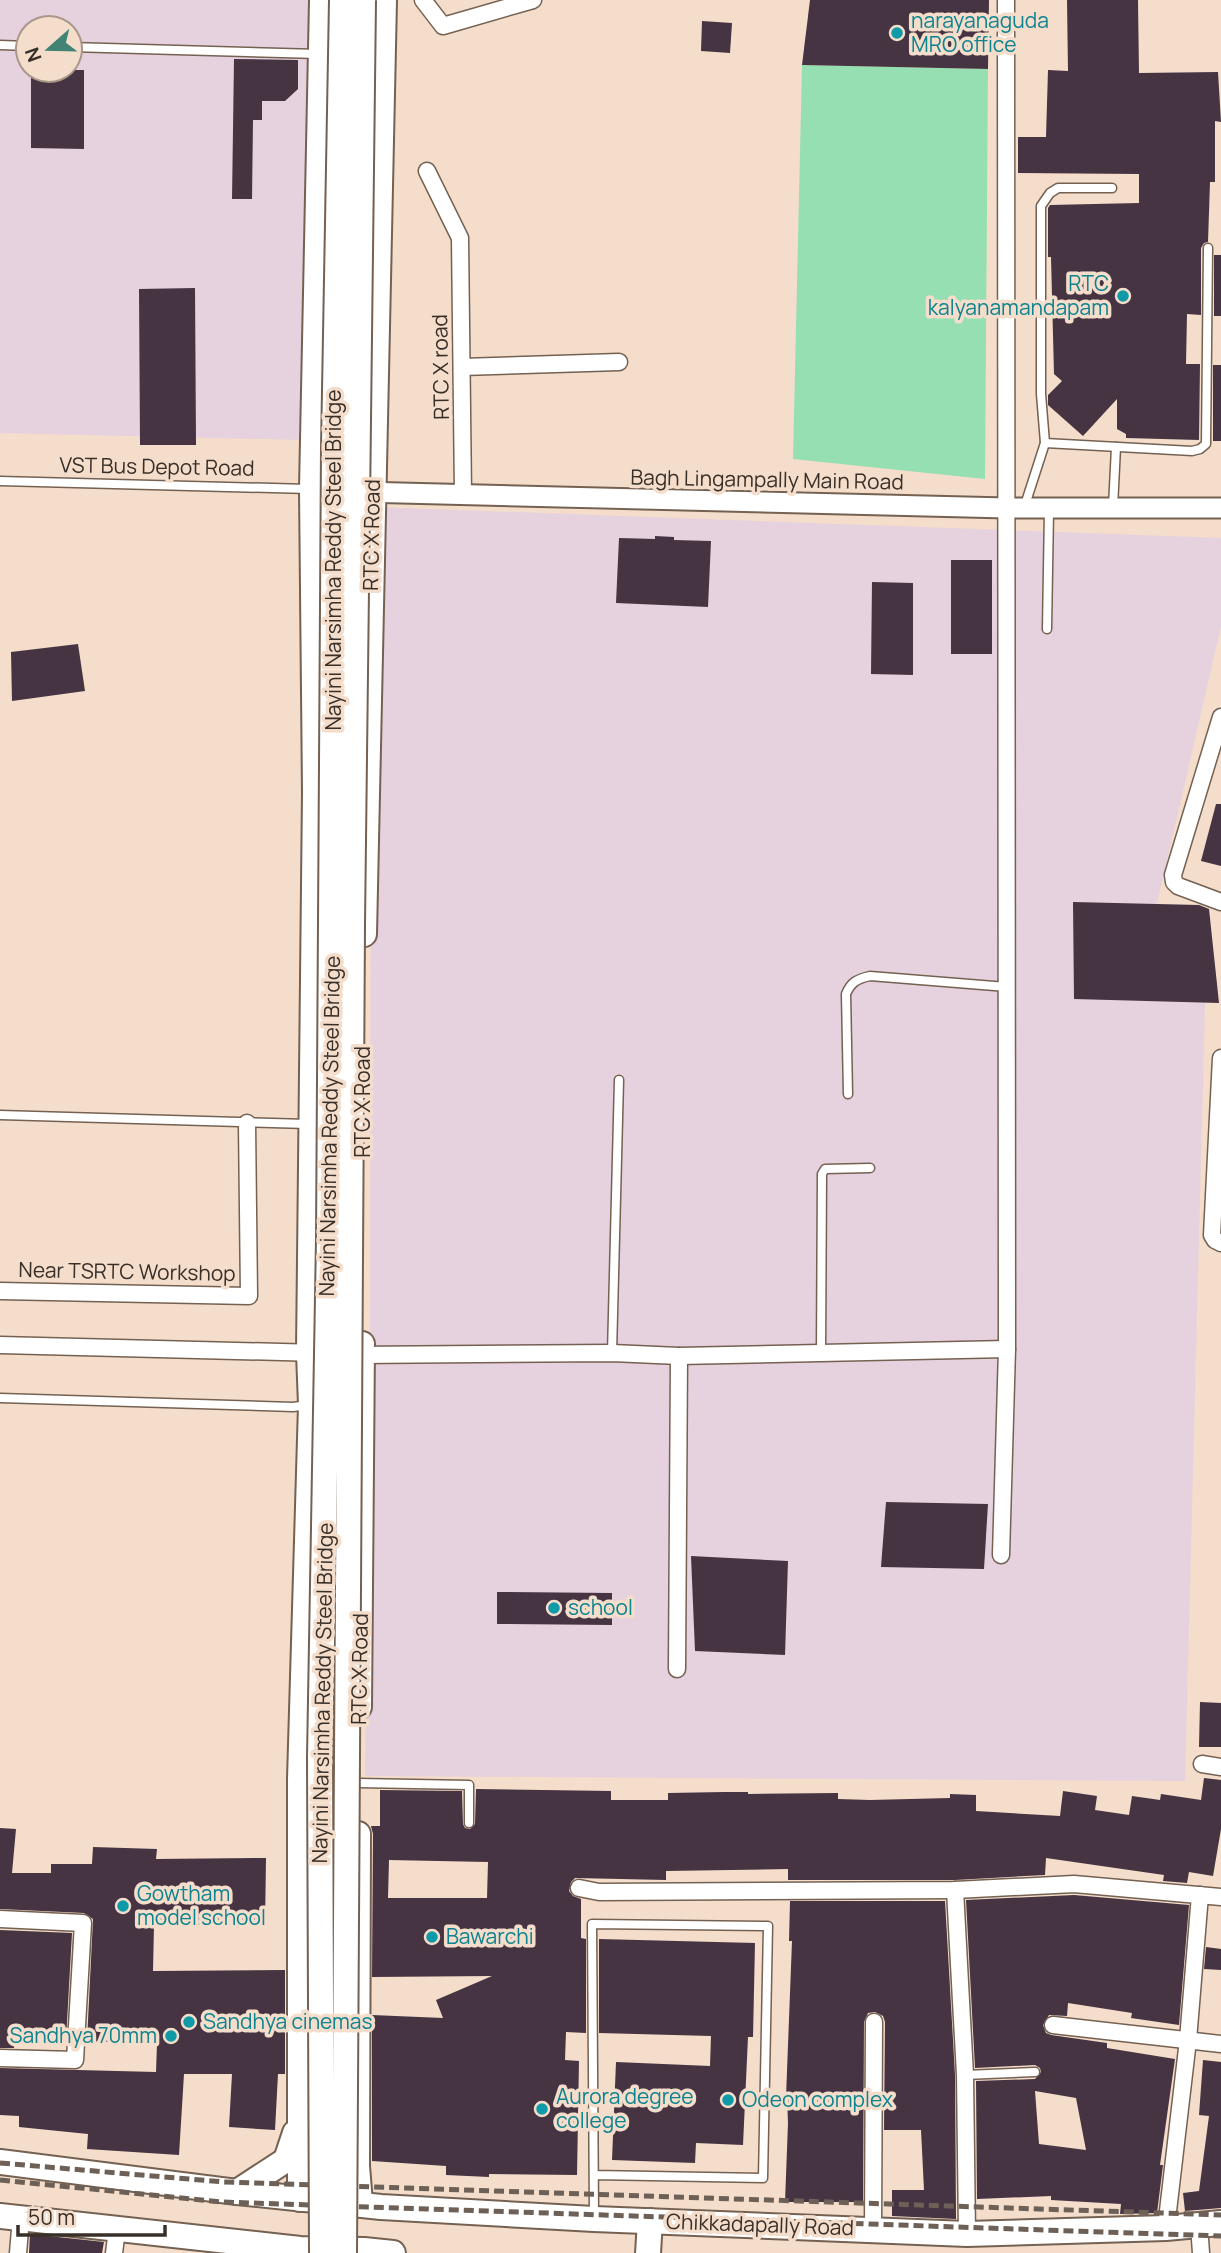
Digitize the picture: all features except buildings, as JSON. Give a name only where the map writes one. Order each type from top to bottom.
[{"type":"main road","points":[[300,2199],[300,1779],[311,1405],[315,793],[312,489],[322,0]]},
{"type":"main road","name":"Nayini Narsimha Reddy Steel Bridge","points":[[307,2252],[320,1757],[329,1252],[334,447],[342,0]]},
{"type":"main road","name":"Nayini Narsimha Reddy Steel Bridge","points":[[358,2252],[352,939],[363,0]]},
{"type":"main road","name":"RTC X Road","points":[[371,2205],[357,2166],[358,1783],[364,923],[384,0]]},
{"type":"main road","points":[[300,2009],[359,2015]]},
{"type":"main road","points":[[237,2192],[286,2160],[300,2118]]},
{"type":"main road","name":"Chikkadapally Road","points":[[0,2162],[300,2199],[650,2221],[967,2234],[1166,2228],[1210,2224]]},
{"type":"main road","points":[[11,2217],[116,2242],[307,2252],[393,2253]]},
{"type":"main road","points":[[648,2253],[650,2221]]},
{"type":"street","points":[[423,0],[443,26],[533,0]]},
{"type":"street","points":[[1001,1555],[1007,1349],[1007,987],[1015,508],[1006,0]]},
{"type":"street","name":"RTC X road","points":[[427,171],[460,238],[463,495]]},
{"type":"street","points":[[462,368],[619,362]]},
{"type":"street","name":"Bagh Lingampally Main Road","points":[[312,489],[1015,508],[1221,508]]},
{"type":"street","points":[[1221,717],[1173,875],[1178,886],[1221,902]]},
{"type":"street","points":[[1221,1058],[1212,1235],[1221,1243]]},
{"type":"street","name":"Near TSRTC Workshop","points":[[0,1291],[249,1296],[247,1123]]},
{"type":"street","points":[[0,1345],[362,1355],[612,1353],[679,1356],[1007,1349]]},
{"type":"street","points":[[677,1669],[679,1356]]},
{"type":"street","points":[[1202,1764],[1221,1767]]},
{"type":"street","points":[[579,1888],[599,1892],[955,1890],[1074,1884],[1221,1897]]},
{"type":"street","points":[[955,1890],[965,2074],[967,2234]]},
{"type":"street","points":[[1166,2228],[1188,2040],[1200,1895]]},
{"type":"street","points":[[0,1919],[83,1923],[75,2060],[0,2058]]},
{"type":"street","points":[[873,2230],[874,2022]]},
{"type":"street","points":[[1053,2025],[1221,2044]]},
{"type":"street","points":[[11,2217],[18,2253]]},
{"type":"street","points":[[1201,2253],[1210,2224]]},
{"type":"lane","points":[[84,47],[321,54]]},
{"type":"lane","points":[[1015,508],[1045,443],[1041,394],[1041,206],[1050,193],[1058,188],[1112,188]]},
{"type":"lane","points":[[1045,443],[1192,451],[1206,444],[1208,247]]},
{"type":"lane","points":[[1113,508],[1116,447]]},
{"type":"lane","name":"VST Bus Depot Road","points":[[0,481],[312,489]]},
{"type":"lane","points":[[1047,629],[1049,508]]},
{"type":"lane","points":[[848,1094],[846,994],[850,985],[858,979],[870,976],[1007,987]]},
{"type":"lane","points":[[612,1353],[619,1080]]},
{"type":"lane","points":[[0,1115],[311,1124]]},
{"type":"lane","points":[[821,1353],[822,1174],[825,1169],[870,1168]]},
{"type":"lane","points":[[0,1398],[293,1407],[311,1405]]},
{"type":"lane","points":[[358,1783],[469,1785],[469,1824]]},
{"type":"lane","points":[[594,2175],[763,2178],[768,1926],[592,1924],[594,2218]]},
{"type":"lane","points":[[965,2074],[1035,2072]]},
{"type":"shaded area","points":[[0,0],[314,0],[305,440],[0,433]]},
{"type":"shaded area","points":[[376,507],[1221,538],[1221,626],[1156,908],[1207,926],[1185,1781],[365,1776],[370,1315],[371,709]]},
{"type":"green space","points":[[802,65],[988,69],[985,479],[793,459]]},
{"type":"railway","points":[[0,2163],[224,2182],[1221,2215]]},
{"type":"railway","points":[[0,2180],[222,2202],[1221,2236]]},
{"type":"place","name":"narayanaguda MRO office","points":[[897,33]]},
{"type":"place","name":"RTC kalyanamandapam","points":[[1123,296]]},
{"type":"place","name":"school","points":[[554,1608]]},
{"type":"place","name":"Gowtham model school","points":[[123,1906]]},
{"type":"place","name":"Bawarchi","points":[[432,1937]]},
{"type":"place","name":"Sandhya cinemas","points":[[189,2022]]},
{"type":"place","name":"Sandhya 70mm","points":[[171,2036]]},
{"type":"place","name":"Odeon complex","points":[[728,2100]]},
{"type":"place","name":"Aurora degree college","points":[[542,2109]]}]
